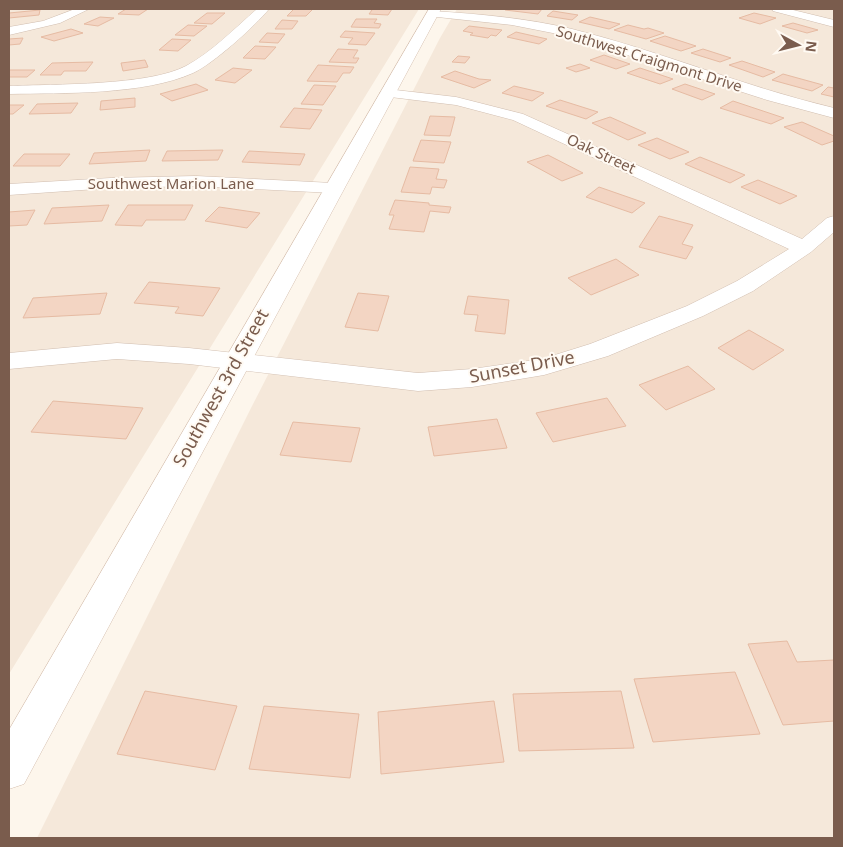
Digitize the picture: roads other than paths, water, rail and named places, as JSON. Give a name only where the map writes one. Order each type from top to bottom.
[{"type":"street","points":[[9,31],[61,20],[83,9]]},
{"type":"street","points":[[9,90],[90,87],[149,81],[189,70],[210,56],[263,9]]},
{"type":"street","points":[[777,9],[834,24]]},
{"type":"street","name":"Southwest 3rd Street","points":[[9,769],[236,361],[434,11]]},
{"type":"street","name":"Southwest Craigmont Drive","points":[[434,11],[509,21],[589,37],[769,96],[834,113]]},
{"type":"street","name":"Oak Street","points":[[387,93],[456,101],[518,117],[804,248]]},
{"type":"street","name":"Southwest Marion Lane","points":[[9,190],[110,183],[196,181],[333,188]]},
{"type":"street","name":"Sunset Drive","points":[[9,361],[117,351],[236,361],[418,382],[472,378],[544,367],[599,350],[695,310],[745,286],[804,248],[834,222]]}]
